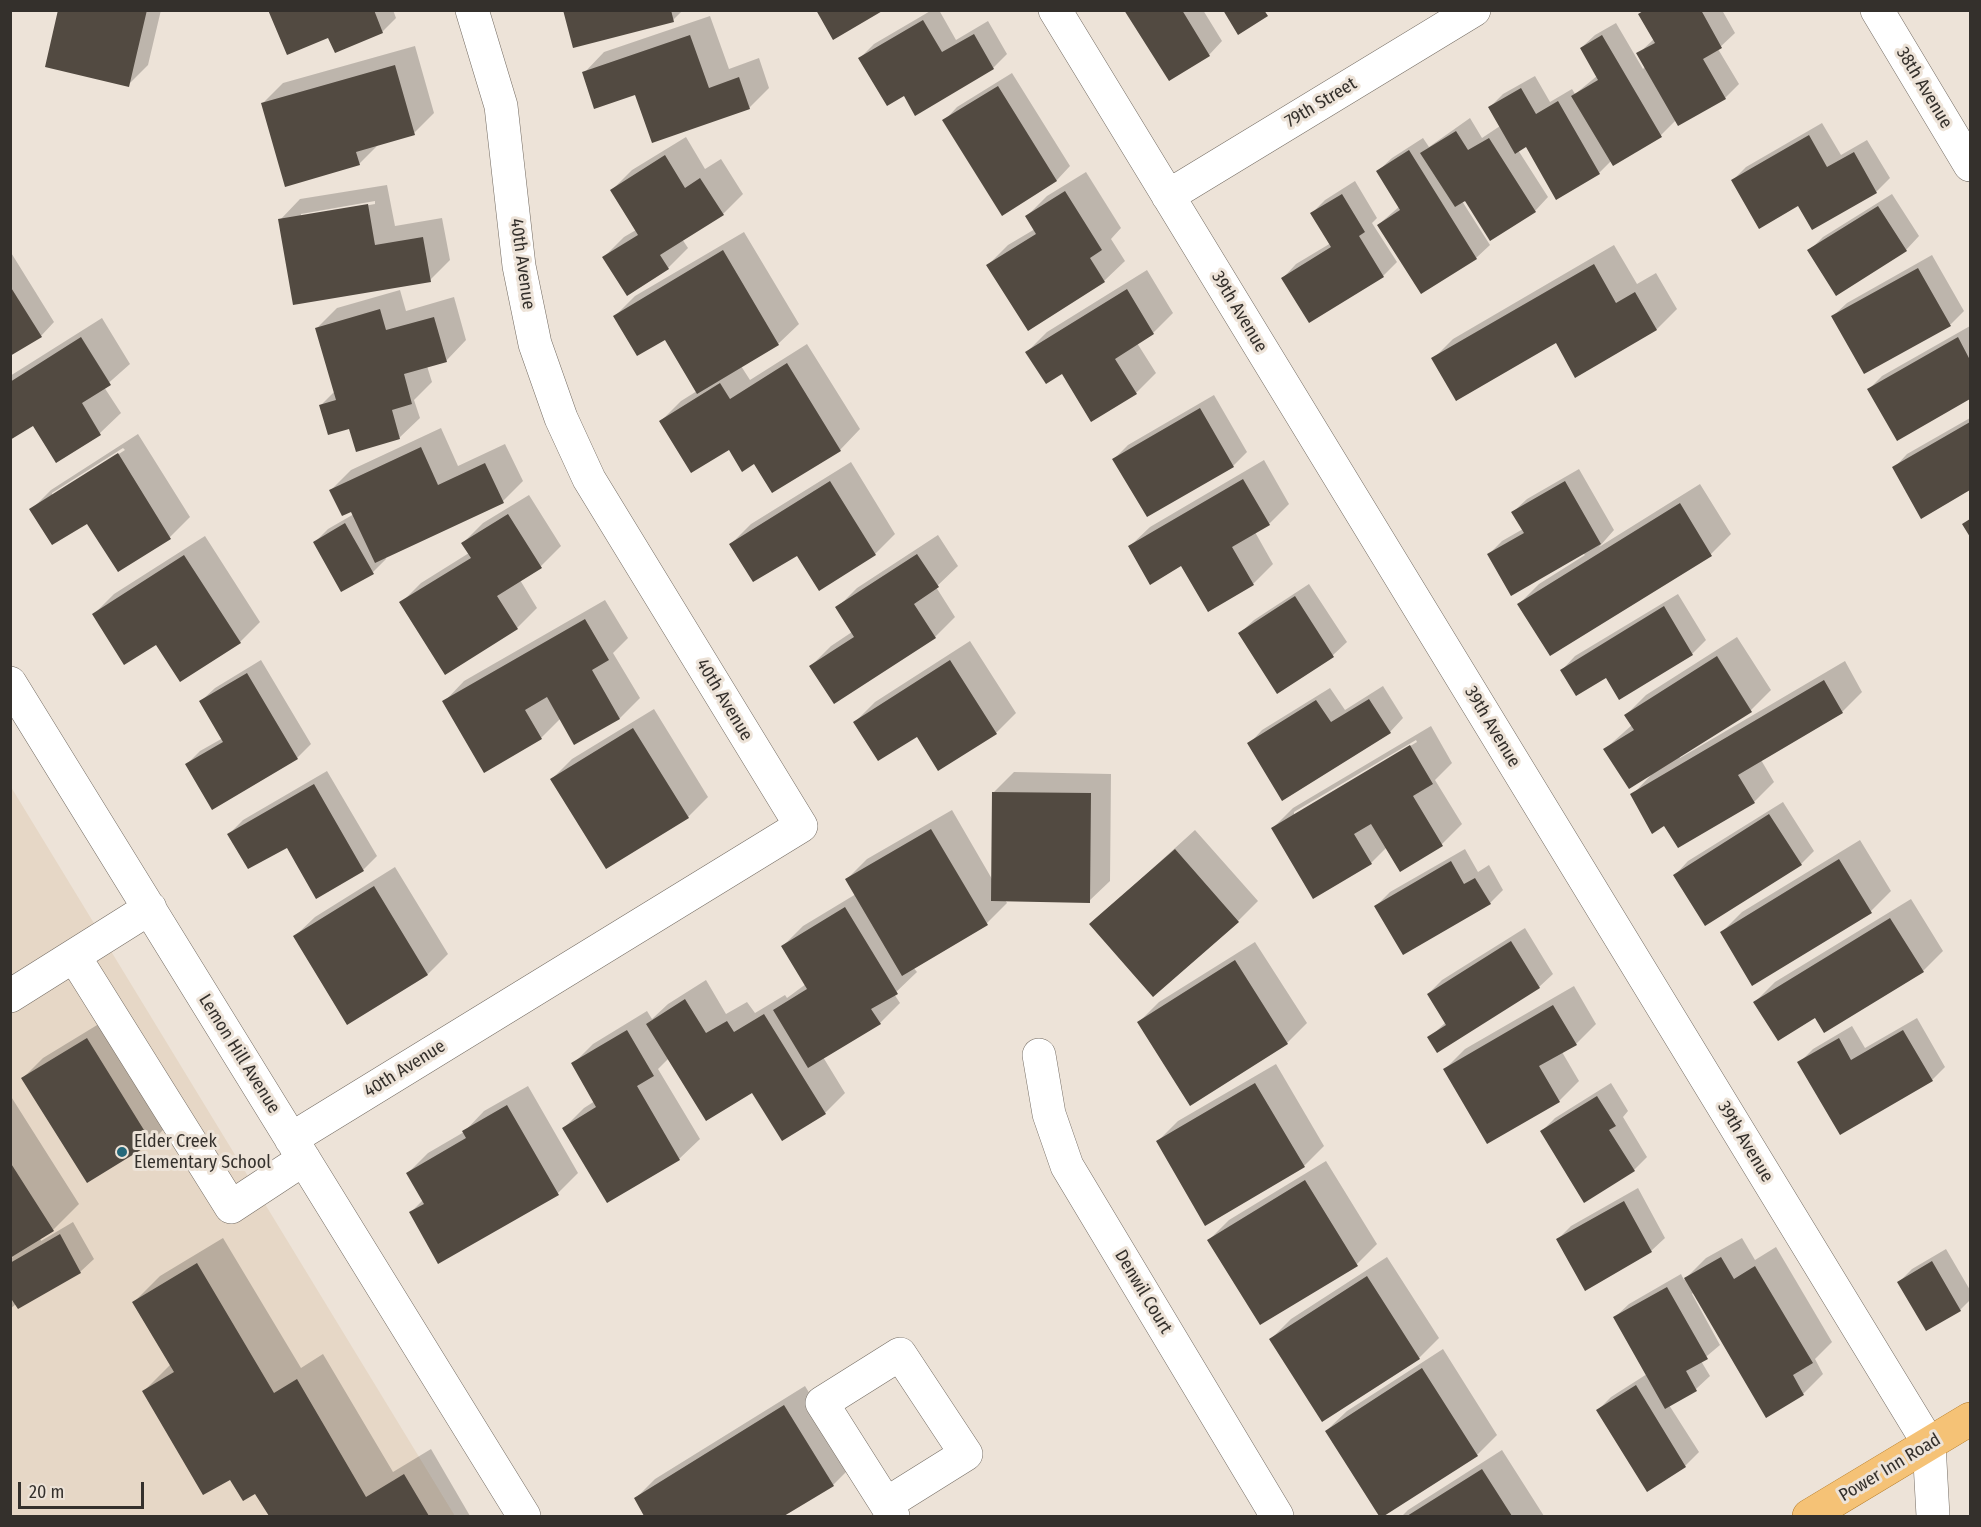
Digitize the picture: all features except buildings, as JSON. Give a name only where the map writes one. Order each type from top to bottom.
[{"type":"main road","name":"Power Inn Road","points":[[1809,1516],[1971,1419]]},
{"type":"street","name":"40th Avenue","points":[[298,1149],[801,826],[589,479],[561,418],[535,344],[519,266],[501,106],[472,10]]},
{"type":"street","name":"39th Avenue","points":[[1055,10],[1929,1444]]},
{"type":"street","name":"79th Street","points":[[1168,196],[1474,10]]},
{"type":"street","name":"38th Avenue","points":[[1877,10],[1971,165]]},
{"type":"street","name":"Lemon Hill Avenue","points":[[15,699],[150,908],[525,1516]]},
{"type":"street","points":[[10,996],[150,908]]},
{"type":"street","points":[[74,956],[231,1208],[298,1149]]},
{"type":"street","name":"Denwil Court","points":[[1039,1055],[1048,1114],[1067,1166],[1278,1516]]},
{"type":"street","points":[[900,1354],[966,1454],[889,1510],[822,1403],[900,1354]]},
{"type":"street","points":[[1929,1444],[1933,1516]]},
{"type":"shaded area","name":"Elder Creek Elementary School","points":[[11,787],[455,1516],[11,1516]]},
{"type":"place","name":"Elder Creek Elementary School","points":[[122,1152]]}]
